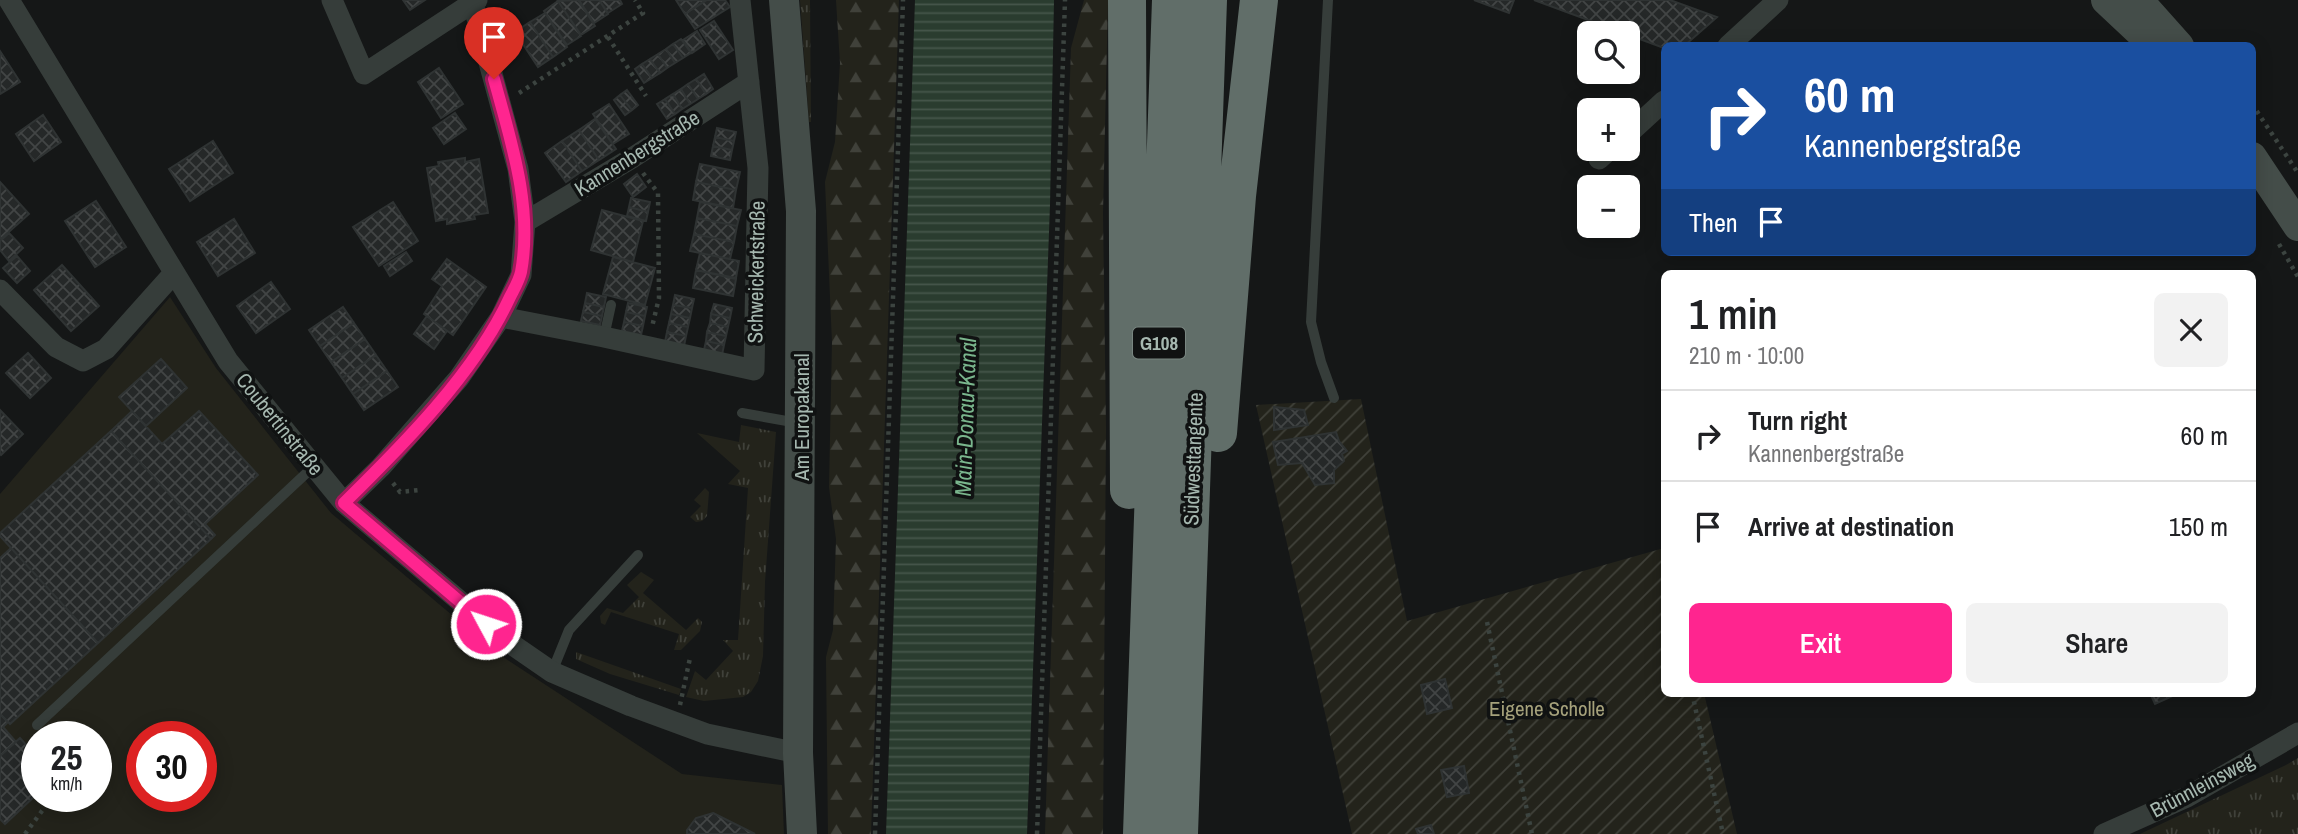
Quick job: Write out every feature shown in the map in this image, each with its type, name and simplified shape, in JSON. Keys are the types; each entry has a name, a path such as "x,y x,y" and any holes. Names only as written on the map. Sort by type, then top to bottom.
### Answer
{"highway":[{"path":"1127,0 1129,557 1146,687"},
{"name":"Südwesttangente","path":"1142,834 1171,0"},
{"name":"Südwesttangente","path":"1178,834 1208,0"},
{"path":"1188,586 1216,456 1237,196 1259,0"}],"main road":[{"name":"Am Europakanal","path":"784,0 801,211 798,753 802,834"},
{"path":"2106,0 2151,42"},
{"path":"2138,0 2175,42"},
{"path":"2256,163 2298,226"}],"street":[{"name":"Coubertinstraße","path":"9,0 228,361 344,503 507,641 552,672 707,734 798,753"},
{"path":"332,0 364,74 474,1 518,169 524,222 521,275 501,317 459,378 380,467 344,503"},
{"name":"Schweickertstraße","path":"501,317 754,370 758,168 740,0"},
{"path":"1732,42 1778,0"},
{"name":"Kannenbergstraße","path":"524,222 632,158 749,82"},
{"path":"1640,123 1661,105"},
{"path":"0,290 55,346 83,361 106,349 174,273"},
{"name":"Brünnleinsweg","path":"2104,834 2187,797 2298,733"}],"lane":[{"path":"1328,0 1311,322 1334,398"},
{"path":"604,337 611,304"},
{"path":"742,413 800,424"},
{"path":"41,721 314,466"},
{"path":"552,672 569,630 638,555"}],"path":[{"path":"501,104 643,13 635,0"},
{"path":"875,834 903,0"},
{"path":"1037,834 1065,0"},
{"path":"608,37 646,96"},
{"path":"2256,110 2298,173"},
{"path":"632,158 658,193 659,298 647,347"},
{"path":"1487,622 1532,834"},
{"path":"675,722 685,690 690,658"},
{"path":"1693,697 1723,834"},
{"path":"25,834 41,812"}],"green space":[{"path":"800,0 810,0 811,122 809,122"},
{"path":"836,0 899,0 871,834 828,834 826,657 833,630 836,539 829,487 832,342 825,182 835,142 840,63"},
{"path":"1084,0 1108,0 1103,213 1106,428 1103,834 1045,834 1071,48"},
{"path":"170,297 216,368 331,513 497,653 682,774 782,785 784,834 0,834 0,494"},
{"name":"Eigene Scholle","path":"1361,399 1407,621 1661,549 1661,697 1705,697 1737,834 1352,834 1256,405"},
{"path":"741,425 776,432 765,582 763,656 758,681 751,692 743,697 704,701 686,697 695,671 706,680 733,651 723,640 738,640 748,488 728,484 740,471 697,433 739,442"},
{"path":"705,488 709,492 707,516 696,522 690,517 701,506 694,500"},
{"path":"641,572 654,580 643,593 686,630 698,618 702,622 700,631 681,650 674,650 679,634 611,612 605,625 601,623 600,616 607,608 623,613 639,597 627,585"},
{"path":"576,652 681,689 679,695 610,674 576,659"},
{"path":"2298,758 2298,834 2140,834 2286,765"}],"water":[{"name":"Main-Donau-Kanal","path":"915,0 1054,0 1050,205 1027,834 886,834"}],"building":[{"path":"403,0 425,0 410,10"},
{"path":"578,0 595,26 581,35 558,1"},
{"path":"579,0 599,0 608,14 594,23"},
{"path":"599,0 620,0 622,4 608,13"},
{"path":"676,0 706,0 685,14"},
{"path":"707,0 725,0 730,7 695,29 685,14"},
{"path":"1474,0 1514,0 1509,13"},
{"path":"1534,0 1670,0 1717,17 1689,42 1661,42 1661,47 1640,39 1640,21 1591,21"},
{"path":"558,1 581,36 567,45 544,11"},
{"path":"545,13 567,47 553,57 530,22"},
{"path":"714,21 733,50 719,59 700,30"},
{"path":"530,22 553,57 538,67 515,32"},
{"path":"697,31 705,44 692,53 683,40"},
{"path":"681,39 691,53 683,58 673,44"},
{"path":"673,44 683,58 675,63 666,49"},
{"path":"666,49 675,63 667,68 658,54"},
{"path":"0,51 20,82 0,94"},
{"path":"658,54 667,68 660,73 650,59"},
{"path":"650,59 660,73 652,78 642,64"},
{"path":"642,64 652,78 644,83 635,69"},
{"path":"439,68 463,104 441,118 418,82"},
{"path":"704,74 713,89 706,94 696,79"},
{"path":"696,79 706,94 698,99 688,84"},
{"path":"688,84 698,99 690,104 681,89"},
{"path":"681,89 690,104 682,109 673,94"},
{"path":"627,90 638,105 632,110 620,95"},
{"path":"673,94 682,109 675,114 665,99"},
{"path":"620,95 632,110 625,115 614,100"},
{"path":"665,99 675,114 667,119 657,104"},
{"path":"609,104 629,134 613,144 593,114"},
{"path":"455,113 466,129 444,144 433,128"},
{"path":"43,115 61,142 34,161 16,134"},
{"path":"595,119 616,149 599,160 579,130"},
{"path":"717,128 736,132 734,141 715,137"},
{"path":"579,130 599,160 582,171 562,141"},
{"path":"715,137 734,141 732,150 713,146"},
{"path":"213,141 233,173 190,201 169,169"},
{"path":"562,141 582,171 566,182 545,153"},
{"path":"713,146 732,150 730,160 711,156"},
{"path":"465,158 465,162 479,159 488,213 474,215 475,219 447,224 447,219 436,221 427,168 439,166 438,162"},
{"path":"700,164 740,172 736,190 696,182"},
{"path":"637,174 646,187 633,197 624,184"},
{"path":"0,182 29,214 1,239 0,237"},
{"path":"696,182 736,190 733,208 693,200"},
{"path":"631,198 650,202 648,212 629,207"},
{"path":"96,201 126,247 95,267 65,221"},
{"path":"393,202 418,241 379,266 353,227"},
{"path":"700,202 741,210 737,226 697,218"},
{"path":"629,207 648,212 646,221 627,216"},
{"path":"602,210 643,221 633,262 591,250"},
{"path":"697,218 737,226 734,242 694,234"},
{"path":"234,219 255,253 218,276 197,242"},
{"path":"9,233 23,248 9,261 0,250 0,241"},
{"path":"694,234 734,242 730,259 690,251"},
{"path":"406,252 412,261 390,276 384,266"},
{"path":"700,253 739,261 736,278 696,270"},
{"path":"17,256 30,271 17,283 3,268"},
{"path":"613,257 655,268 645,305 603,294"},
{"path":"447,259 486,287 453,335 424,314 442,286 432,279"},
{"path":"62,265 99,306 71,331 34,290"},
{"path":"696,270 736,279 733,296 693,288"},
{"path":"271,282 290,309 256,333 237,306"},
{"path":"587,293 606,297 604,307 585,303"},
{"path":"675,295 694,299 692,308 673,305"},
{"path":"585,303 604,307 602,316 583,312"},
{"path":"628,303 647,307 645,316 626,312"},
{"path":"714,304 732,308 730,318 711,314"},
{"path":"673,305 692,308 690,318 671,314"},
{"path":"343,307 354,323 320,346 309,330"},
{"path":"583,312 602,316 600,325 581,321"},
{"path":"626,312 645,316 643,326 624,322"},
{"path":"671,314 690,318 688,327 669,323"},
{"path":"711,314 730,318 728,327 710,323"},
{"path":"427,316 447,331 434,349 414,334"},
{"path":"624,322 643,326 641,335 622,331"},
{"path":"354,323 365,339 331,362 320,346"},
{"path":"669,323 688,327 686,336 667,332"},
{"path":"710,323 728,327 726,336 707,332"},
{"path":"667,332 686,336 684,346 665,342"},
{"path":"707,332 726,336 724,345 706,341"},
{"path":"365,339 376,355 342,378 331,362"},
{"path":"706,341 724,345 722,355 704,350"},
{"path":"28,353 51,378 30,398 6,373"},
{"path":"376,355 387,371 353,394 342,378"},
{"path":"161,359 187,388 146,426 119,397"},
{"path":"387,371 398,387 364,410 353,394"},
{"path":"1274,407 1304,410 1308,425 1274,430"},
{"path":"0,410 23,434 1,455 0,454"},
{"path":"132,411 162,444 199,411 258,475 205,524 215,535 211,539 111,431"},
{"path":"111,431 211,539 98,643 0,533"},
{"path":"1336,432 1347,451 1342,454 1344,461 1334,470 1334,483 1315,485 1302,463 1278,465 1273,442"},
{"path":"11,548 98,643 10,724 0,714 0,558"},
{"path":"1445,679 1452,708 1427,714 1421,685"},
{"path":"2152,697 2170,697 2155,704"},
{"path":"0,714 8,722 3,727 16,742 0,756"},
{"path":"21,739 21,809 5,824 0,819 0,756"},
{"path":"1464,766 1469,793 1447,797 1441,770"},
{"path":"713,813 755,834 687,834 696,818"},
{"path":"1431,825 1434,834 1418,834 1416,829"}],"route":[{"path":"486,624 344,503 380,467 459,378 501,317 521,275 524,222 518,169 494,79"}]}
